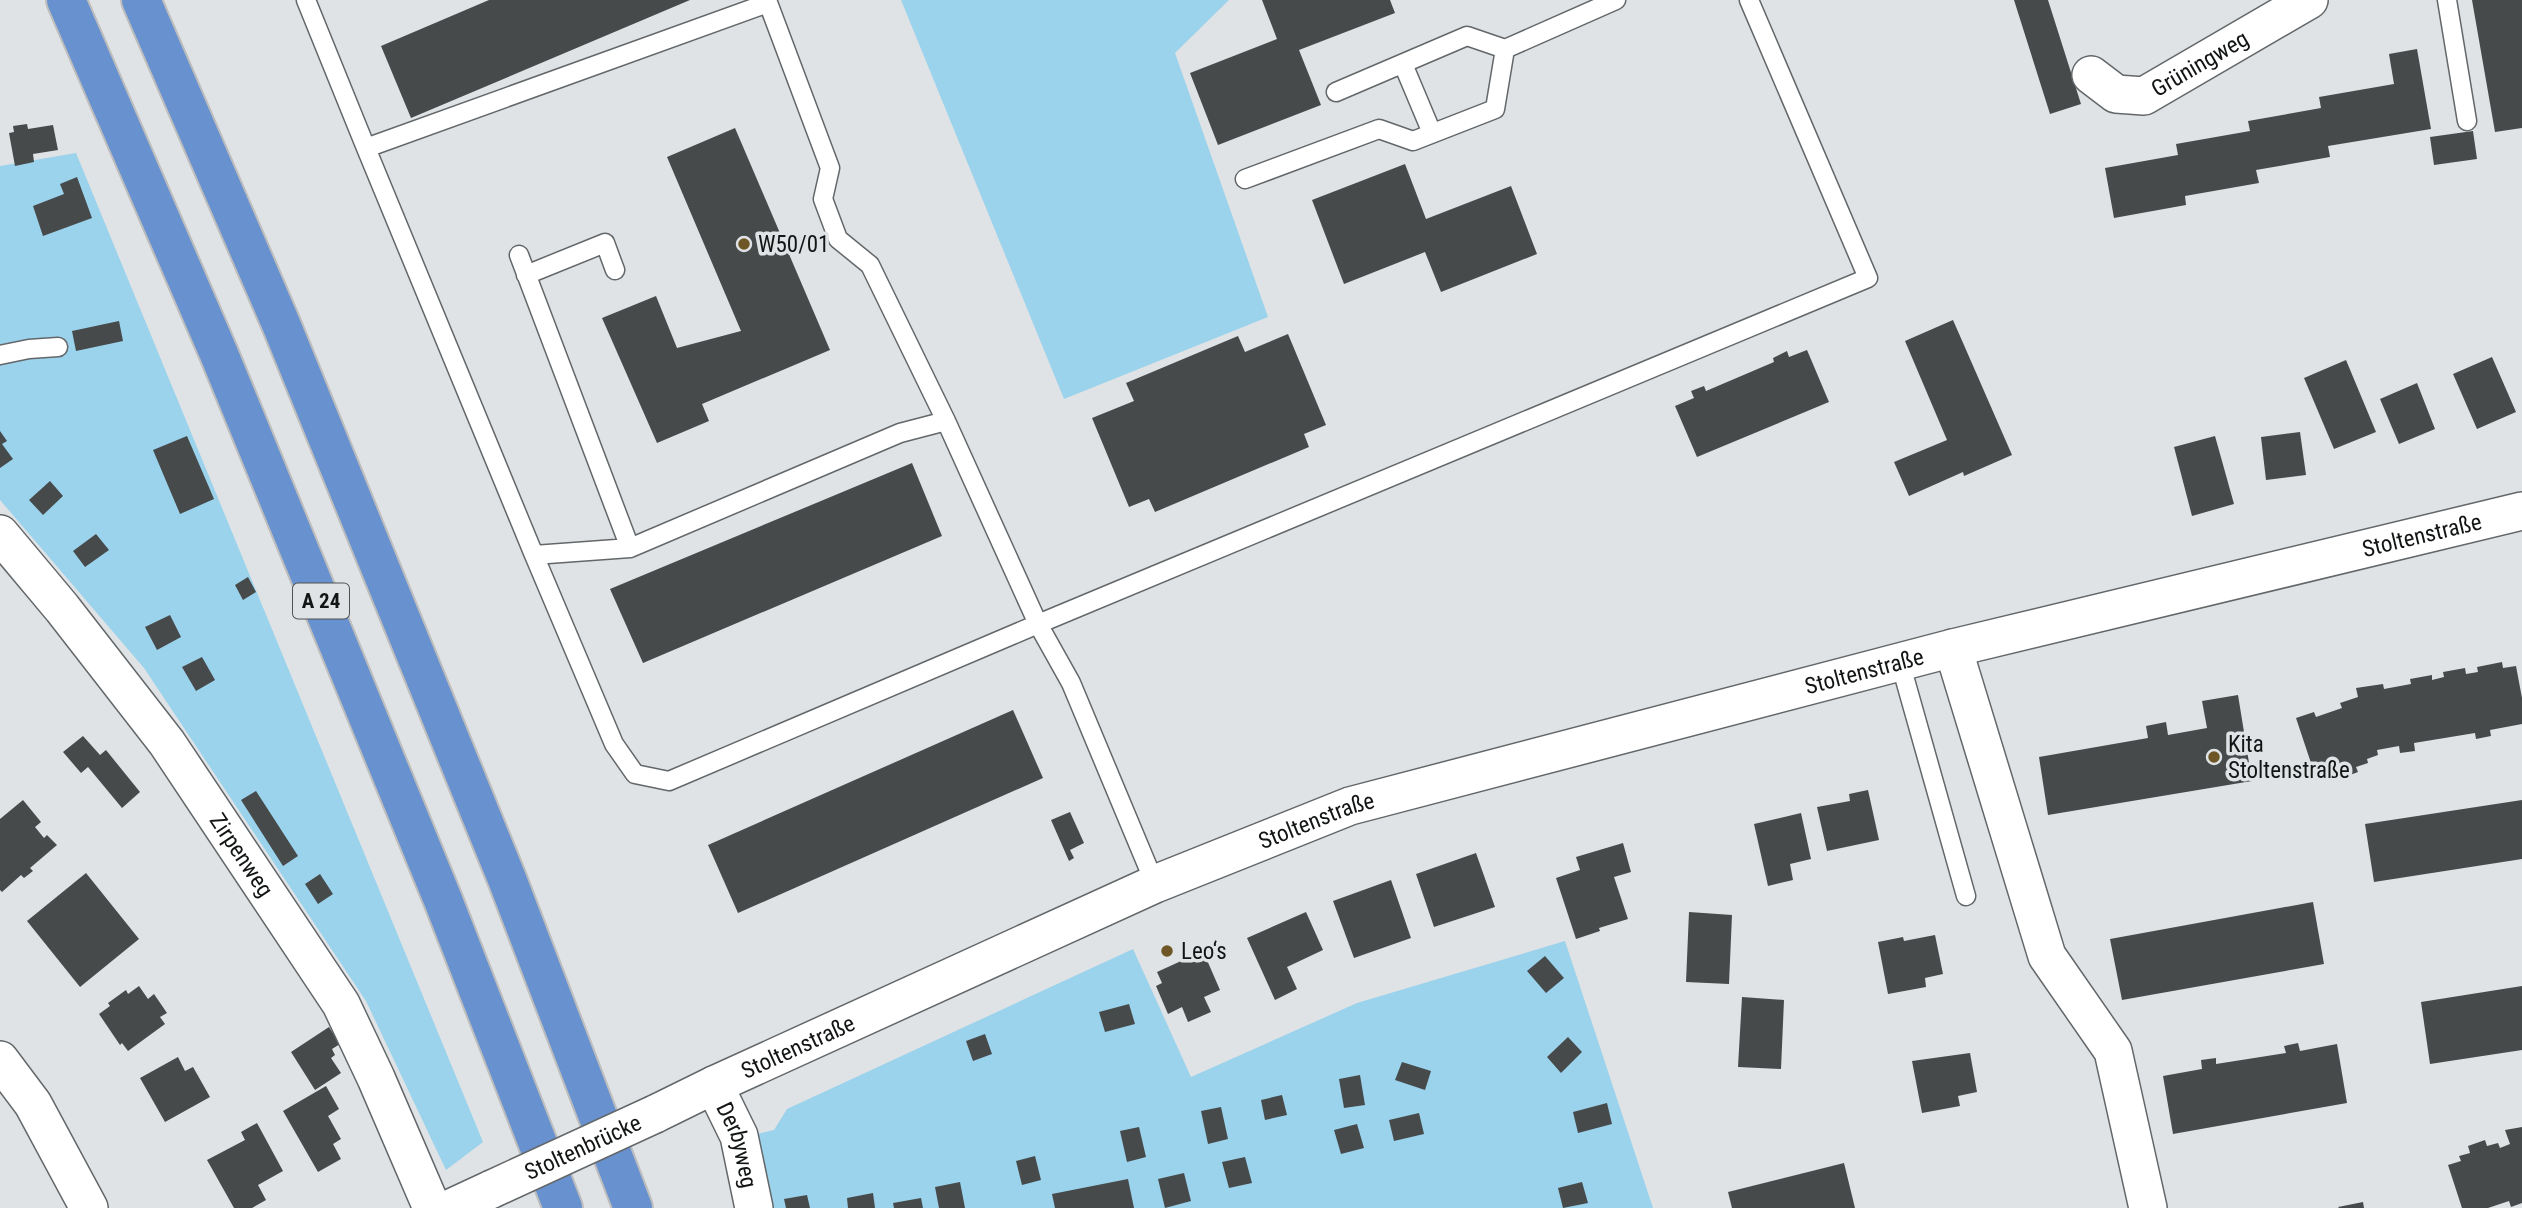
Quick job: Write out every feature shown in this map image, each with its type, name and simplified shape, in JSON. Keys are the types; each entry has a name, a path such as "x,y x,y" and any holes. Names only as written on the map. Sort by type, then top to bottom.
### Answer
{"highway":[{"name":"A 24","path":"66,0 240,405 443,900 563,1208"},
{"path":"141,0 286,337 507,879 633,1208"}],"street":[{"name":"Grüningweg","path":"2091,75 2116,94 2144,96 2309,0"},
{"name":"Stoltenstraße","path":"714,1085 1155,884 1350,806 1954,648 2522,511"},
{"name":"Zirpenweg","path":"0,534 62,608 167,743 341,1004 432,1208"},
{"name":"Stoltenstraße","path":"1954,648 2047,956 2113,1051 2148,1208"},
{"path":"6,1079 33,1104 89,1208"},
{"name":"Stoltenbrücke","path":"451,1208 714,1085"},
{"name":"Derbyweg","path":"714,1085 738,1136 754,1208"}],"lane":[{"path":"306,0 614,744 635,774 669,781 1868,278 1749,0"},
{"path":"1336,92 1467,36 1505,49 1616,0"},
{"path":"2447,0 2467,121"},
{"path":"366,148 768,1 830,168 823,199 838,239 870,265 946,421 1038,624 1071,683 1155,884"},
{"path":"1245,179 1379,129 1413,141 1496,109 1505,49"},
{"path":"1403,64 1433,133"},
{"path":"526,275 605,243 615,270"},
{"path":"519,255 630,548"},
{"path":"0,355 58,347"},
{"path":"534,555 630,548 900,433 946,421"},
{"path":"1900,662 1966,896"}],"shaded area":[{"path":"901,0 1229,0 1175,53 1268,317 1064,399"},
{"path":"76,153 483,1142 446,1170 366,1001 144,668 0,500 0,166"},
{"path":"1565,941 1653,1208 767,1208 753,1135 774,1130 787,1109 1133,949 1191,1077 1357,1003"}],"building":[{"path":"489,0 690,0 411,118 381,46"},
{"path":"1262,0 1390,0 1395,13 1299,50 1321,105 1218,145 1190,73 1277,39"},
{"path":"2014,0 2048,0 2081,104 2050,114"},
{"path":"2472,0 2522,0 2522,128 2495,132"},
{"path":"2417,49 2431,129 2328,146 2330,157 2256,170 2259,183 2185,196 2186,205 2114,218 2105,168 2178,155 2176,144 2250,131 2248,121 2321,108 2319,97 2394,84 2389,54"},
{"path":"27,124 28,129 53,125 58,150 33,154 34,162 15,166 9,133 14,132 13,126"},
{"name":"W50/01","path":"735,128 830,350 702,404 709,421 657,443 602,318 656,296 677,348 741,331 667,157"},
{"path":"2473,131 2477,159 2434,165 2430,137"},
{"path":"1405,164 1426,219 1511,186 1537,254 1441,292 1425,252 1344,284 1312,200"},
{"path":"77,177 92,218 43,236 33,206 64,194 60,184"},
{"path":"1953,320 2012,455 1964,476 1963,472 1909,496 1894,462 1947,440 1905,341"},
{"path":"119,321 123,341 76,351 72,331"},
{"path":"1288,334 1326,425 1304,434 1309,447 1155,512 1149,499 1129,507 1092,418 1134,401 1126,383 1238,336 1245,352"},
{"path":"1807,350 1829,402 1697,457 1675,406 1694,398 1691,391 1704,386 1706,391 1774,362 1773,358 1787,351 1789,357"},
{"path":"2492,357 2516,412 2477,429 2453,374"},
{"path":"2346,360 2376,432 2334,449 2304,378"},
{"path":"2417,383 2435,429 2399,444 2380,399"},
{"path":"0,431 7,441 2,444 13,459 0,468"},
{"path":"2300,432 2306,475 2266,480 2261,437"},
{"path":"187,436 214,499 180,514 153,450"},
{"path":"2215,436 2234,504 2192,516 2174,447"},
{"path":"912,463 942,536 643,663 610,589"},
{"path":"50,481 63,496 43,515 29,500"},
{"path":"96,534 109,550 85,567 73,551"},
{"path":"248,577 256,592 243,600 235,585"},
{"path":"170,615 181,637 157,650 145,627"},
{"path":"202,657 215,680 196,691 182,667"},
{"path":"2502,662 2503,668 2516,666 2522,698 2522,724 2490,730 2491,736 2476,739 2475,733 2414,743 2415,751 2400,753 2399,746 2377,750 2378,755 2367,759 2368,763 2356,767 2358,772 2342,778 2340,772 2328,776 2326,771 2315,775 2296,718 2314,712 2316,717 2342,708 2340,703 2358,697 2356,688 2383,684 2384,689 2411,684 2410,679 2432,675 2432,680 2444,677 2443,672 2465,668 2466,674 2478,672 2477,667"},
{"path":"2238,695 2252,781 2048,815 2039,757 2148,738 2146,726 2166,722 2168,735 2207,728 2202,701"},
{"path":"1013,710 1043,778 738,913 708,845"},
{"path":"83,736 100,755 106,750 140,792 122,808 88,767 81,773 63,752"},
{"path":"1868,790 1879,840 1827,851 1817,807 1850,801 1849,794"},
{"path":"256,791 298,856 283,866 241,800"},
{"path":"23,800 41,822 35,827 44,838 47,835 57,845 30,868 33,871 24,878 21,875 2,892 0,819"},
{"path":"2522,800 2522,859 2374,882 2365,824"},
{"path":"1070,812 1084,843 1070,850 1074,858 1069,861 1051,820"},
{"path":"1801,813 1811,859 1790,864 1793,880 1768,886 1754,824"},
{"path":"1623,843 1631,872 1614,877 1628,919 1576,939 1556,878 1580,870 1576,857"},
{"path":"1476,853 1495,907 1434,927 1416,874"},
{"path":"86,873 139,939 80,987 27,921"},
{"path":"320,874 333,894 318,904 305,884"},
{"path":"1391,880 1411,938 1354,958 1333,901"},
{"path":"2313,902 2324,964 2122,1000 2110,939"},
{"path":"1306,912 1323,950 1287,967 1297,989 1275,1000 1247,938"},
{"path":"1689,912 1732,915 1729,984 1686,982"},
{"path":"1935,935 1943,974 1925,978 1926,987 1888,994 1878,942 1903,937 1904,941"},
{"path":"1203,951 1220,990 1204,997 1211,1012 1188,1022 1182,1007 1168,1014 1156,986 1162,983 1157,972"},
{"path":"1545,956 1564,978 1546,993 1527,971"},
{"path":"139,986 148,999 154,994 167,1013 160,1017 165,1024 128,1051 122,1043 120,1045 99,1014 110,1006 108,1003 126,990 128,994"},
{"path":"2522,986 2522,1050 2430,1064 2421,1002"},
{"path":"1742,997 1784,1000 1781,1069 1738,1067"},
{"path":"1129,1004 1135,1024 1105,1032 1099,1012"},
{"path":"329,1027 340,1044 332,1049 335,1055 331,1058 341,1073 315,1090 291,1052"},
{"path":"985,1034 992,1054 973,1061 966,1041"},
{"path":"1568,1037 1582,1052 1561,1073 1547,1057"},
{"path":"2298,1043 2300,1051 2337,1044 2347,1103 2173,1134 2163,1076 2202,1069 2201,1060 2216,1058 2216,1064 2286,1053 2284,1046"},
{"path":"1970,1053 1977,1092 1958,1096 1960,1106 1922,1113 1912,1061"},
{"path":"178,1057 185,1071 193,1067 210,1097 165,1122 140,1078"},
{"path":"1402,1062 1431,1071 1425,1090 1395,1080"},
{"path":"1360,1075 1365,1105 1344,1108 1339,1079"},
{"path":"326,1086 339,1109 328,1116 341,1139 333,1144 341,1159 318,1172 283,1111"},
{"path":"1282,1095 1287,1115 1265,1120 1261,1100"},
{"path":"1607,1103 1612,1124 1578,1133 1573,1112"},
{"path":"1221,1107 1228,1139 1208,1144 1201,1111"},
{"path":"1419,1113 1424,1134 1394,1141 1389,1120"},
{"path":"257,1123 283,1171 258,1185 266,1200 252,1208 234,1208 207,1160 245,1140 241,1132"},
{"path":"1357,1124 1364,1148 1341,1154 1334,1130"},
{"path":"1139,1127 1146,1157 1127,1162 1120,1131"},
{"path":"2522,1127 2522,1203 2511,1207 2509,1201 2488,1208 2462,1208 2448,1165 2461,1161 2459,1156 2470,1153 2468,1146 2485,1140 2487,1146 2498,1143 2500,1148 2510,1144 2505,1130"},
{"path":"1035,1156 1041,1180 1022,1185 1016,1161"},
{"path":"1245,1157 1252,1183 1229,1188 1222,1162"},
{"path":"1844,1163 1855,1208 1732,1208 1728,1192"},
{"path":"1184,1173 1191,1201 1165,1208 1158,1179"},
{"path":"1128,1179 1134,1208 1055,1208 1052,1194"},
{"path":"960,1182 965,1208 939,1208 935,1187"},
{"path":"1582,1182 1588,1203 1563,1208 1558,1188"},
{"path":"873,1193 875,1208 848,1208 847,1198"},
{"path":"807,1195 810,1208 786,1208 784,1199"},
{"path":"921,1198 923,1208 894,1208 893,1203"},
{"path":"2363,1202 2364,1208 2338,1207"}],"place":[{"name":"W50/01","path":"744,244"},
{"name":"Kita Stoltenstraße","path":"2214,757"},
{"name":"Leo‘s","path":"1167,951"}]}
